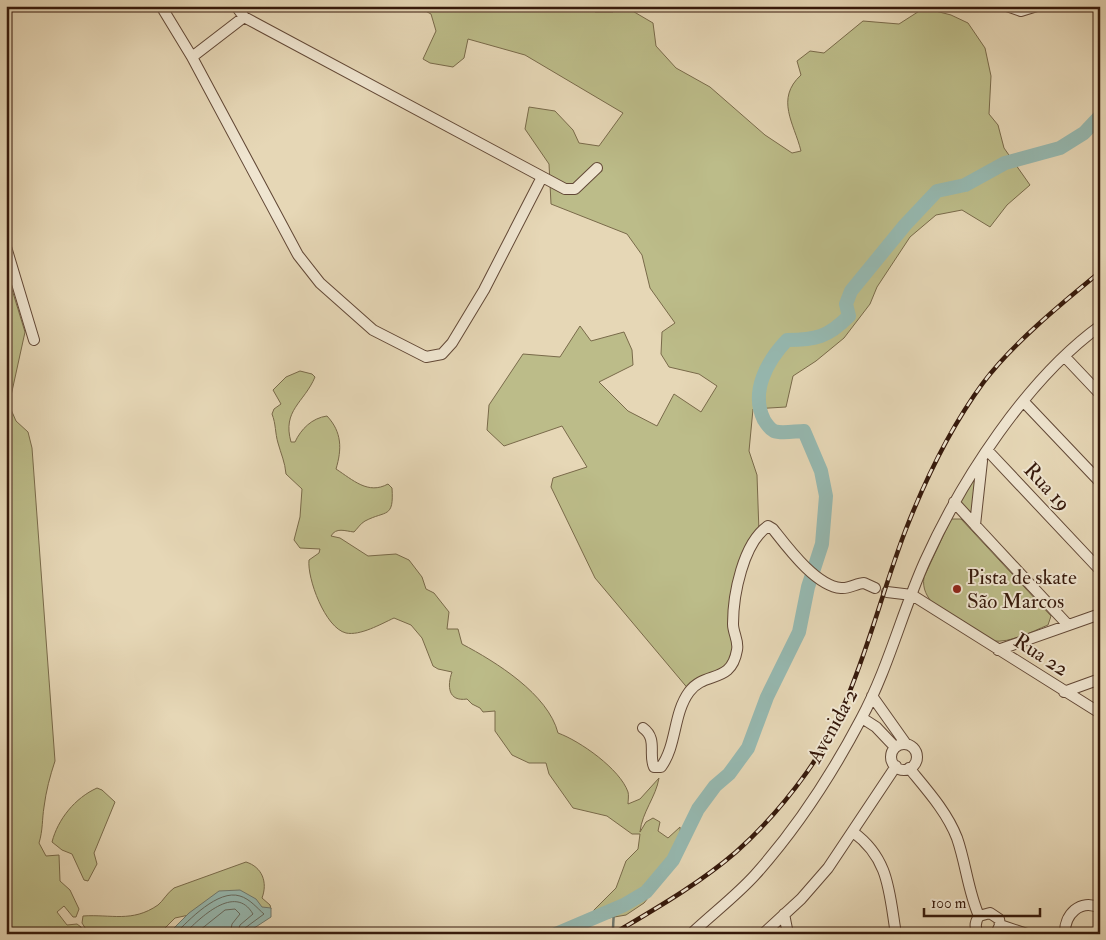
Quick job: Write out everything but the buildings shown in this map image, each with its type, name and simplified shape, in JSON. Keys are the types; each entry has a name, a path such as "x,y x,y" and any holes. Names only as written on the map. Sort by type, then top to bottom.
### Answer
{"street":[{"path":"161,6 192,57 298,255 320,283 373,330 426,357 442,354 452,343 484,290 542,177"},
{"path":"236,6 244,17 542,177 571,190 575,189 597,168"},
{"path":"1007,6 1021,11 1038,6"},
{"path":"192,57 244,17"},
{"path":"6,247 34,340"},
{"name":"Avenida 2","path":"691,934 754,877 817,793 862,718 925,562 954,502 988,451 1040,382 1100,326"},
{"path":"1065,357 1100,394"},
{"path":"1024,402 1100,482"},
{"name":"Rua 19","path":"988,451 1100,570"},
{"path":"975,525 982,460"},
{"path":"954,502 1068,625"},
{"path":"644,728 649,732 652,739 651,761 654,767 661,766 668,757 682,703 690,691 704,680 721,675 733,665 738,647 733,624 738,582 748,551 759,532 768,526 773,529 802,564 832,586 843,589 864,583 875,588"},
{"path":"887,592 912,595"},
{"name":"Rua 22","path":"912,595 1100,713"},
{"path":"998,650 1100,614"},
{"path":"1064,692 1100,679"},
{"path":"872,696 906,744 915,750 916,760 909,768 900,769 896,766 892,756 895,747"},
{"path":"862,718 876,727 895,747"},
{"path":"895,747 906,744"},
{"path":"763,934 828,868 896,766"},
{"path":"909,768 948,819 957,840 971,898 979,916 975,927 979,934"},
{"path":"853,832 877,854 885,871 896,934"},
{"path":"1065,934 1067,918 1072,911 1088,905 1100,908"},
{"path":"979,916 990,913 995,915 998,930 1027,934"},
{"path":"784,914 788,934"}],"green space":[{"path":"416,6 592,6 595,12 613,12 618,6 624,6 653,23 656,46 676,68 710,87 765,135 792,153 801,151 791,121 788,102 793,84 801,75 797,61 810,51 824,53 863,21 899,24 924,8 951,15 968,23 985,48 991,76 989,114 998,125 1004,148 1030,185 1007,205 990,227 962,210 936,215 910,237 877,287 870,304 844,338 816,361 793,376 786,407 753,409 749,451 757,475 759,532 738,582 733,665 690,691 595,578 551,487 553,478 587,467 562,426 504,446 487,430 489,405 523,354 560,357 580,326 591,341 624,332 632,350 633,365 599,382 628,411 657,426 674,394 701,412 717,386 699,374 669,367 661,354 662,332 675,323 650,288 642,255 627,234 551,204 549,164 525,129 529,107 555,111 573,130 579,143 599,146 623,113 525,55 468,39 464,58 453,67 430,63 423,59 436,31 431,14"},
{"path":"6,270 25,332 9,405 16,421 28,432 32,448 55,761 46,795 39,843 46,856 59,855 60,881 70,890 79,909 76,917 73,917 64,906 57,912 67,925 77,924 81,927 82,934 6,934"},
{"path":"300,371 312,374 315,377 289,422 291,442 295,442 300,433 312,422 327,416 336,428 338,435 340,448 336,469 361,485 374,488 388,484 392,488 392,505 387,512 365,521 354,532 335,531 331,536 340,538 368,556 396,554 409,560 422,577 426,589 434,593 449,612 447,629 458,629 462,644 505,670 532,692 544,705 558,733 588,749 608,765 624,783 628,793 628,804 640,799 659,778 643,818 640,832 646,822 653,818 660,822 658,831 668,838 680,827 681,841 674,865 644,903 626,915 597,920 593,915 594,910 616,888 626,861 638,849 640,834 632,834 607,816 573,808 549,774 546,763 529,763 512,755 495,731 495,711 483,712 467,699 456,698 450,692 452,672 433,666 422,638 411,625 394,618 358,633 346,633 338,629 331,622 325,612 314,590 309,568 309,560 319,553 320,549 300,548 294,540 300,517 302,489 286,474 272,414 274,409 281,404 273,390 286,377"},
{"path":"978,472 973,518 959,503"},
{"path":"951,519 961,519 1051,616 1048,625 1014,639 992,641 935,606 926,593 924,577"},
{"path":"97,788 115,802 94,853 97,864 88,881 84,880 72,854 62,850 52,842 58,825 68,810 82,797"},
{"path":"246,862 252,864 260,871 264,881 262,898 270,905 271,909 203,912 175,918 159,934 89,934 82,923 83,916 130,916 148,911 158,905 174,888"}],"water":[{"path":"240,890 256,899 262,907 271,908 271,917 245,934 168,934 189,913 219,891"}],"waterway":[{"path":"556,934 624,905 646,892 673,860 698,809 715,786 729,774 748,748 767,697 799,632 808,587 822,544 826,496 821,471 804,431 777,432 769,428 764,420 760,409 760,388 767,367 773,357 787,340 821,336 835,329 849,316 846,304 851,291 905,225 937,191 965,185 1005,163 1060,148 1084,133 1100,116"},
{"path":"613,928 614,910"}],"railway":[{"path":"613,934 676,896 722,864 765,824 799,783 824,745 839,716 864,654 906,529 930,472 960,418 983,383 1008,354 1054,310 1100,272"}],"place":[{"name":"Pista de skate São Marcos","path":"957,589"}]}
